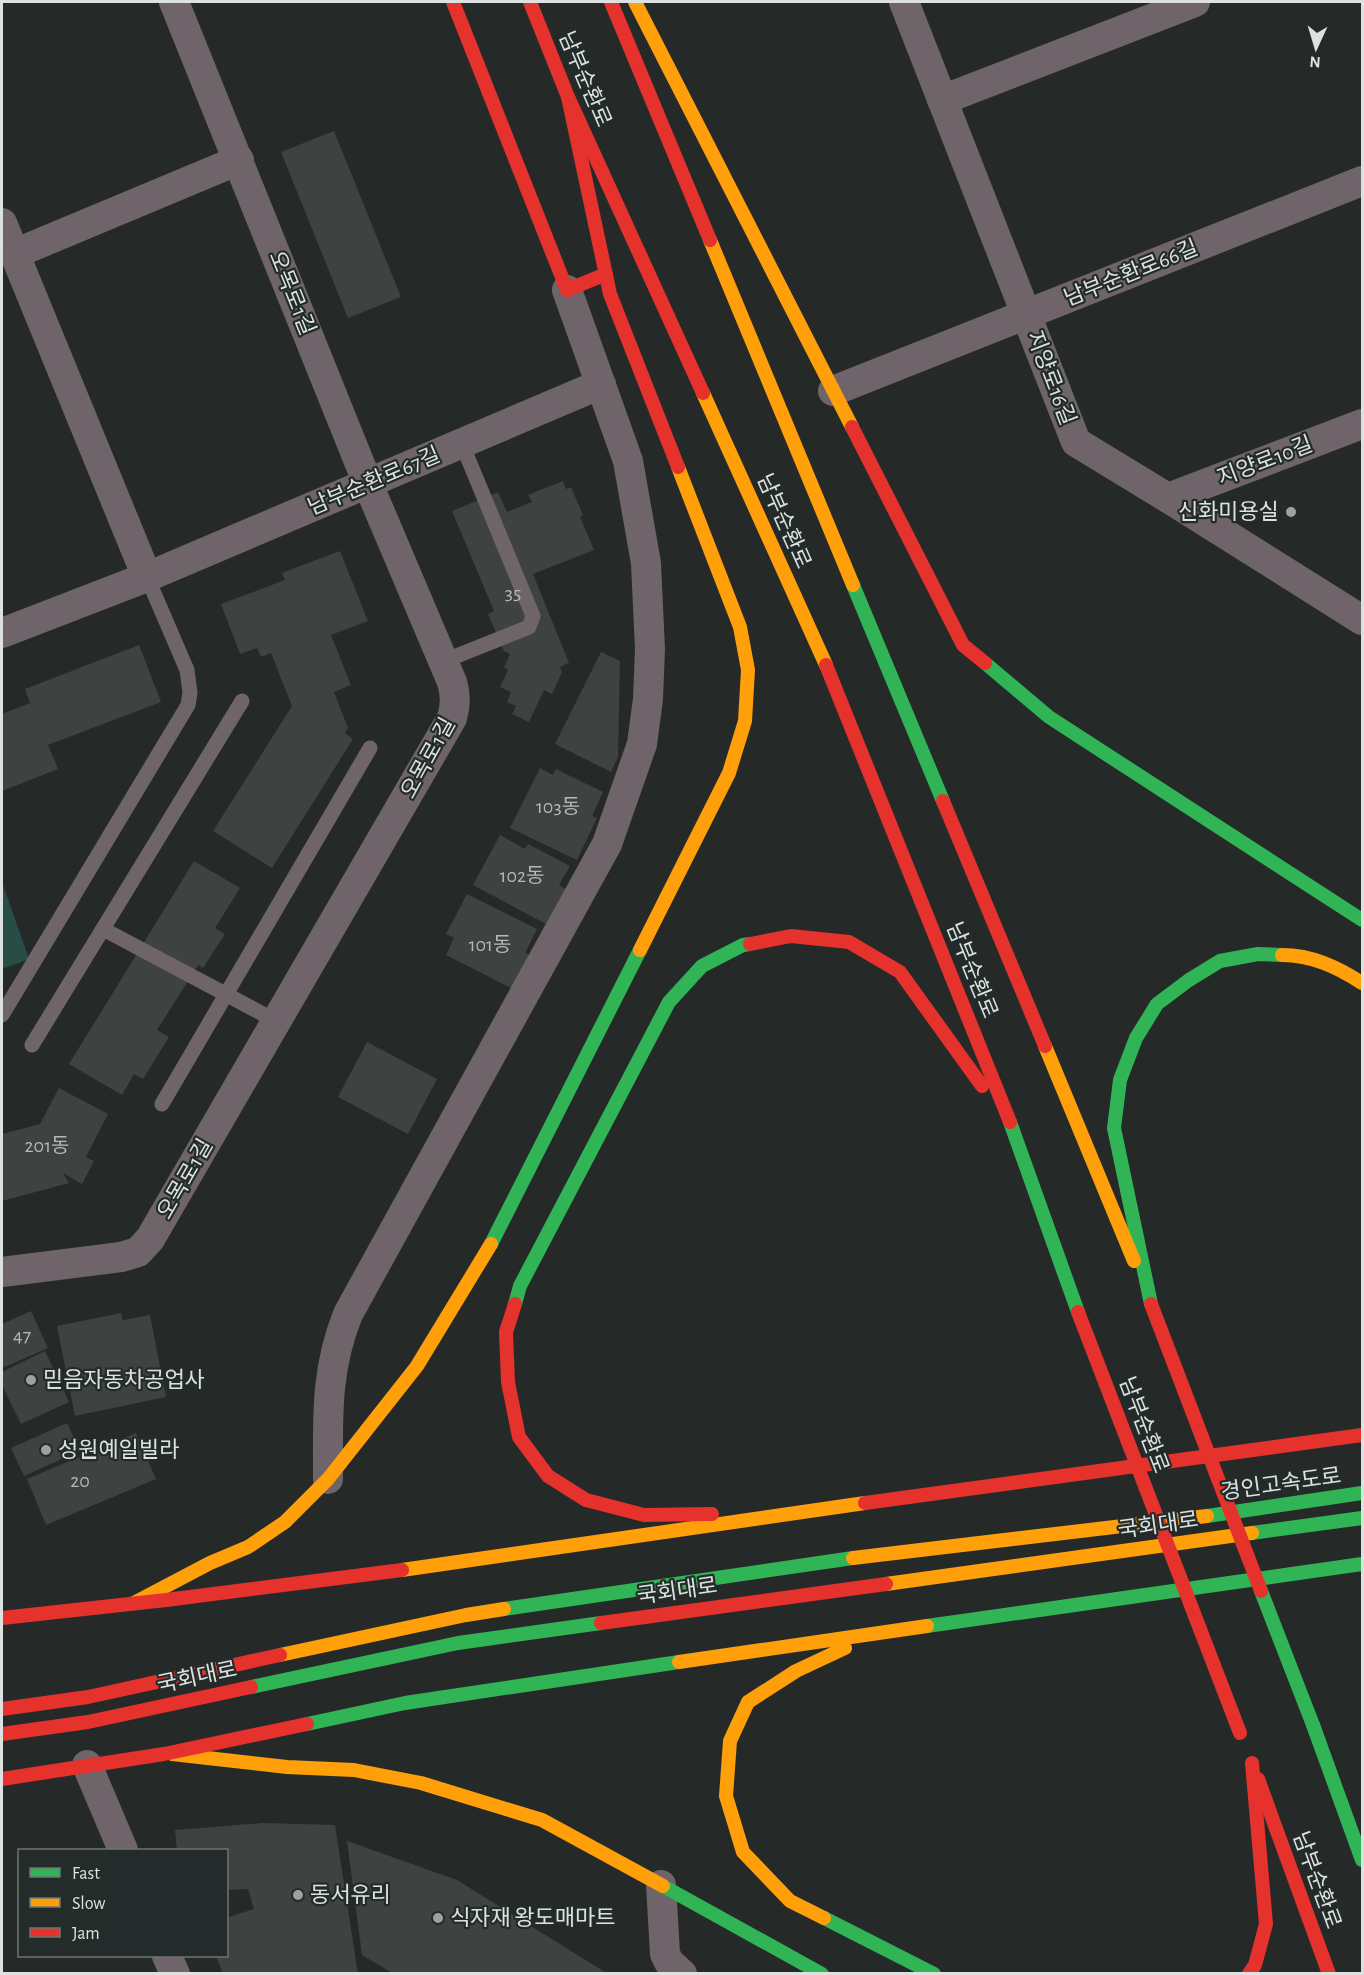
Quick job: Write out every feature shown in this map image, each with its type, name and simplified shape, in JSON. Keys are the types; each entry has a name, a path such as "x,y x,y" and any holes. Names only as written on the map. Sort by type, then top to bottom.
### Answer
{"main road":[{"path":"453,2 567,290 606,274"},
{"name":"남부순환로","path":"530,2 568,97 823,658 1013,1129 1078,1312 1246,1748 1329,1974"},
{"name":"남부순환로","path":"611,2 1151,1304 1323,1750 1362,1860"},
{"path":"635,2 963,645 1049,717 1362,920"},
{"path":"134,1603 210,1563 248,1547 285,1522 327,1479 417,1366 501,1228 729,773 745,721 748,670 740,627 610,294 568,97"},
{"path":"782,1514 644,1515 586,1500 548,1476 519,1437 508,1382 506,1332 520,1286 669,1002 702,966 743,945 791,936 849,942 900,972 1013,1129"},
{"path":"1151,1304 1114,1128 1120,1080 1136,1038 1157,1005 1189,980 1220,961 1258,954 1300,955 1340,969 1362,983"},
{"path":"2,1618 456,1563 782,1514 1362,1435"},
{"name":"경인고속도로","path":"1207,1516 1362,1493"},
{"name":"국회대로","path":"2,1709 88,1697 466,1615 835,1560 1207,1516"},
{"name":"국회대로","path":"2,1734 88,1722 458,1642 1362,1518"},
{"path":"2,1779 164,1754 405,1703 881,1632 1362,1564"},
{"path":"881,1632 796,1671 748,1702 730,1741 726,1796 743,1852 790,1901 934,1974"},
{"path":"1246,1748 1266,1924 1255,1965 1249,1974"},
{"path":"1323,1750 1357,1805"},
{"path":"164,1754 287,1767 354,1770 421,1783 542,1820 822,1974"}],"street":[{"name":"오목로1길","path":"2,1272 121,1257 138,1252 150,1239 455,710 456,693 444,661 368,484 174,2"},
{"name":"지양로16길","path":"904,2 1076,442 1362,620"},
{"path":"942,100 1149,10 1195,2"},
{"path":"14,254 239,160"},
{"name":"남부순환로66길","path":"833,390 1362,181"},
{"path":"2,223 147,578"},
{"path":"327,1479 328,1408 332,1364 338,1338 348,1314 607,844 642,744 648,699 650,649 646,563 628,461 567,290"},
{"name":"남부순환로67길","path":"2,633 147,578 601,384"},
{"name":"지양로10길","path":"1168,498 1362,424"},
{"path":"87,1765 122,1849"},
{"path":"661,1885 665,1954 669,1962 682,1974"},
{"path":"167,1957 175,1974"}],"lane":[{"path":"444,661 529,627 533,616 462,444"},
{"path":"2,1015 188,705 190,693 187,670 147,578"},
{"path":"32,1045 242,702"},
{"path":"162,1104 370,748"},
{"path":"103,929 276,1021"}],"green space":[{"path":"2,882 29,959 2,969"}],"building":[{"path":"334,131 401,297 348,318 281,152"},
{"path":"563,481 566,489 571,487 583,515 580,517 594,550 533,574 569,663 560,667 562,672 552,694 544,690 529,722 512,714 516,706 507,702 511,692 500,687 508,670 504,668 510,654 504,651 488,614 494,611 452,511 498,492 507,512 532,502 528,495"},
{"path":"340,551 368,621 331,635 351,685 334,692 348,728 345,733 353,739 272,868 213,831 292,706 271,653 261,657 257,648 240,654 221,604 285,580 282,573"},
{"path":"139,645 161,702 48,745 58,769 2,791 2,714 30,703 25,689"},
{"path":"601,652 620,661 618,757 611,772 555,744"},
{"path":"540,768 553,775 556,769 603,792 592,816 597,818 577,860 510,828"},
{"path":"500,835 525,849 528,844 570,866 559,885 565,889 546,924 473,885"},
{"path":"194,861 240,888 215,928 225,934 203,968 198,965 157,1030 169,1037 143,1079 134,1074 122,1095 69,1064"},
{"path":"467,894 537,929 525,953 532,956 515,990 446,955 454,938 446,934"},
{"path":"367,1042 437,1079 408,1134 338,1097"},
{"path":"59,1088 108,1114 86,1157 94,1161 82,1184 63,1173 69,1183 2,1201 2,1134 40,1124"},
{"path":"31,1311 48,1348 2,1368 2,1324"},
{"path":"121,1313 123,1320 150,1315 166,1397 75,1416 57,1326"},
{"path":"45,1351 69,1402 21,1424 2,1385 2,1372"},
{"name":"성원예일빌라","path":"67,1423 80,1451 24,1476 11,1448"},
{"path":"136,1433 156,1479 46,1525 27,1479"},
{"name":"동서유리","path":"263,1823 335,1825 358,1974 223,1974 216,1957 228,1957 228,1917 254,1909 248,1889 228,1890 228,1849 177,1849 175,1830"},
{"name":"식자재 왕도매마트","path":"347,1841 457,1880 608,1974 394,1974 362,1955"}],"traffic: fast":[{"path":"853,585 943,801"},
{"path":"985,663 1049,717 1362,920"},
{"path":"515,1304 520,1286 669,1002 702,966 743,945 750,944"},
{"path":"491,1244 640,950"},
{"path":"1151,1304 1114,1128 1120,1080 1136,1038 1157,1004 1220,961 1258,954 1282,955"},
{"path":"1010,1122 1078,1312"},
{"path":"1207,1516 1362,1493"},
{"path":"1252,1533 1362,1518"},
{"path":"504,1609 853,1558"},
{"path":"927,1626 1362,1564"},
{"path":"1261,1591 1313,1725"},
{"path":"251,1687 458,1643 601,1623"},
{"path":"307,1724 405,1703 679,1662"},
{"path":"1313,1725 1362,1860"},
{"path":"663,1886 822,1974"},
{"path":"824,1918 934,1974"}],"traffic: slow":[{"path":"635,2 852,427"},
{"path":"710,240 853,585"},
{"path":"703,393 826,665"},
{"path":"640,950 729,773 745,721 748,670 740,627 678,467"},
{"path":"1282,955 1304,957 1324,963 1362,983"},
{"path":"1045,1046 1134,1261"},
{"path":"134,1603 210,1563 248,1547 285,1522 328,1479 417,1366 491,1244"},
{"path":"402,1570 865,1503"},
{"path":"853,1558 1207,1516"},
{"path":"886,1584 1252,1533"},
{"path":"280,1655 504,1609"},
{"path":"679,1662 927,1626"},
{"path":"824,1918 790,1901 743,1852 726,1796 730,1741 748,1702 796,1671 845,1648"},
{"path":"172,1754 287,1767 354,1770 421,1783 542,1820 663,1886"}],"traffic: jam":[{"path":"453,2 567,290 606,274"},
{"path":"530,2 568,97 703,393"},
{"path":"611,2 710,240"},
{"path":"568,97 610,294 678,467"},
{"path":"852,427 963,645 985,663"},
{"path":"826,665 1010,1122"},
{"path":"943,801 1045,1046"},
{"path":"750,944 791,936 849,942 900,972 982,1086"},
{"path":"515,1304 506,1332 508,1382 519,1437 548,1476 586,1500 644,1515 712,1514"},
{"path":"1151,1304 1261,1591"},
{"path":"1078,1312 1240,1733"},
{"path":"865,1503 1362,1435"},
{"path":"2,1618 402,1570"},
{"path":"601,1623 886,1584"},
{"path":"2,1709 88,1697 280,1655"},
{"path":"2,1734 88,1722 251,1687"},
{"path":"2,1779 164,1754 307,1724"},
{"path":"1249,1974 1255,1965 1266,1924 1252,1763"},
{"path":"1258,1779 1329,1974"}],"place":[{"name":"신화미용실","path":"1291,512"},
{"name":"믿음자동차공업사","path":"31,1380"},
{"name":"성원예일빌라","path":"46,1450"},
{"name":"동서유리","path":"298,1895"},
{"name":"식자재 왕도매마트","path":"438,1918"}]}
